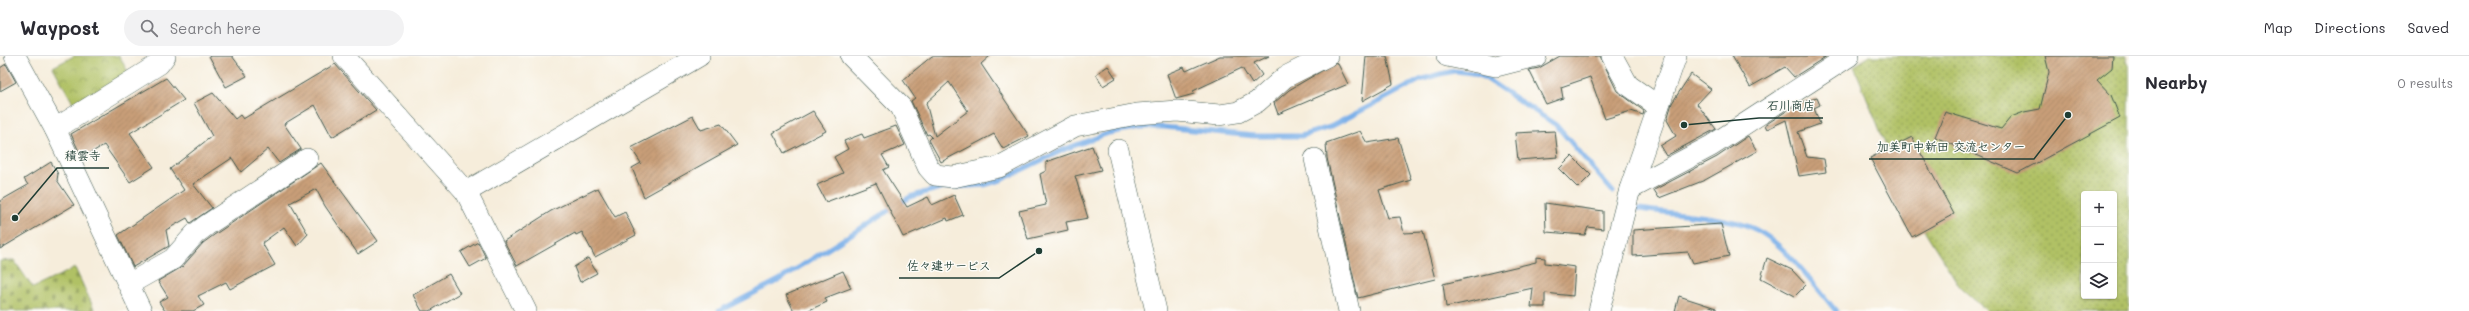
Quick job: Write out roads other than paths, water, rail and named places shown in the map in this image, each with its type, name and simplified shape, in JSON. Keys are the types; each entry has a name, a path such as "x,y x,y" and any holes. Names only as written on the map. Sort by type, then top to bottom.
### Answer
{"street":[{"path":"15,56 55,129 142,311"},
{"path":"55,129 159,64 165,56"},
{"path":"344,56 466,192 526,311"},
{"path":"466,192 700,56"},
{"path":"851,56 901,107 928,167 935,175 953,177 999,167 1075,126 1137,114 1177,111 1219,115 1238,112 1257,102 1285,77 1327,56"},
{"path":"1447,56 1496,66 1536,56"},
{"path":"1612,56 1628,85 1658,106"},
{"path":"1599,311 1630,189 1676,56"},
{"path":"1630,189 1711,146 1849,56"},
{"path":"1118,150 1156,311"},
{"path":"130,284 173,259 196,234 207,225 307,159"},
{"path":"1315,159 1349,311"}],"waterway":[{"path":"719,311 779,280 910,197 940,188 984,185 1001,180 1065,149 1109,133 1141,127 1163,127 1254,136 1301,136 1330,127 1420,80 1455,71 1472,73 1485,78 1556,125 1613,192"},
{"path":"1639,209 1696,215 1725,220 1750,227 1762,233 1786,252 1808,276 1836,311"}],"place":[{"name":"加美町中新田 交流センター","path":"2068,115"},
{"name":"石川商店","path":"1684,125"},
{"name":"積雲寺","path":"15,218"},
{"name":"佐々建サービス","path":"1039,251"}]}
